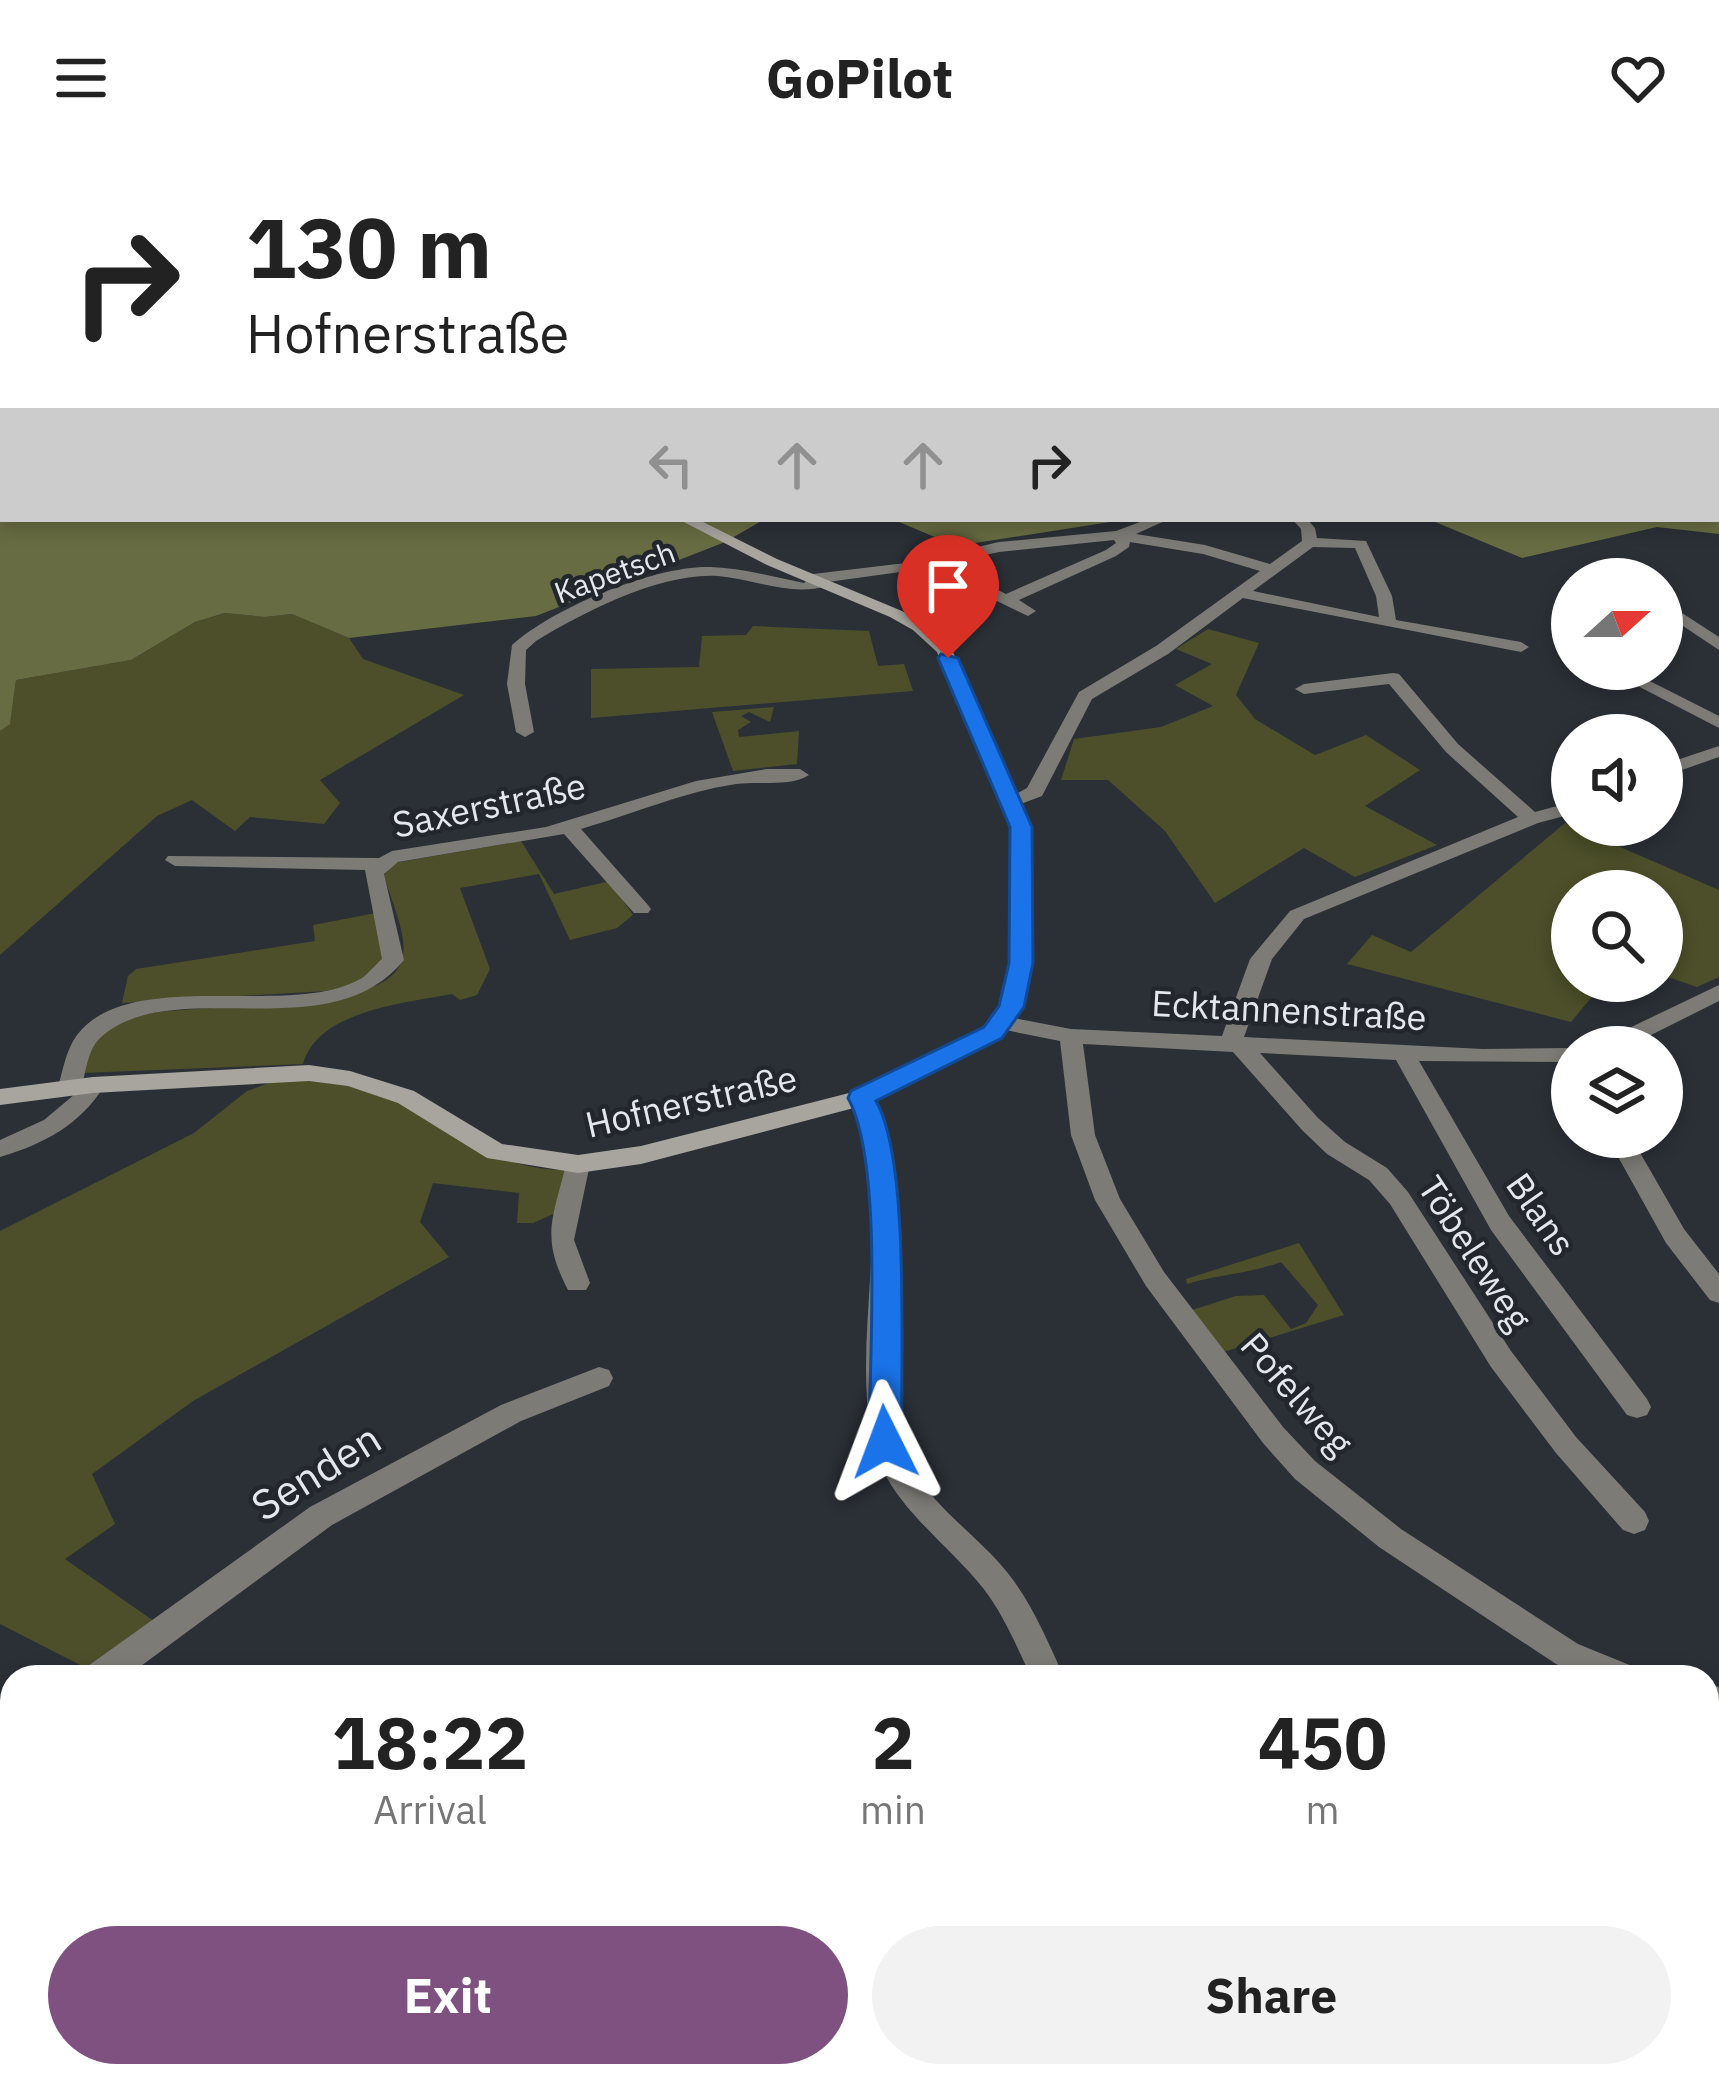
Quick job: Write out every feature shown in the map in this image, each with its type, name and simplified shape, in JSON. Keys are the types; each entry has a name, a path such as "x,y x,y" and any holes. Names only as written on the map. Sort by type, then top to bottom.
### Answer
{"main road":[{"path":"693,522 724,543 896,614 933,638 948,658 1013,801 1023,856 1021,963 1003,1023"},
{"name":"Hofnerstraße","path":"0,1097 82,1086 309,1073 350,1078 406,1097 496,1152 578,1164 641,1155 861,1098 979,1042 1003,1023"}],"street":[{"path":"817,581 999,547 1118,535 1154,522"},
{"path":"1302,522 1310,542"},
{"path":"1118,535 1205,550 1269,568"},
{"path":"1007,599 1111,554 1124,544 1118,535"},
{"path":"1013,801 1035,792 1085,696 1162,650 1310,542 1361,544 1384,596 1388,625"},
{"path":"931,563 1028,611"},
{"name":"Kapetsch","path":"525,733 516,684 518,649 540,630 598,603 684,573 716,572 804,588 817,581"},
{"path":"1241,593 1521,647"},
{"path":"1683,620 1719,645"},
{"path":"1304,689 1393,679 1453,748 1531,819"},
{"path":"1654,690 1719,723"},
{"path":"1683,764 1719,751"},
{"name":"Saxerstraße","path":"82,1086 86,1040 125,1014 336,994 374,982 386,972 394,949 374,872 392,857 568,826 722,778 765,772 800,775"},
{"path":"1234,1043 1252,969 1268,942 1297,915 1551,814"},
{"path":"568,826 641,909"},
{"path":"175,860 378,864"},
{"path":"1650,1026 1719,992"},
{"name":"Ecktannenstraße","path":"1003,1023 1071,1036 1483,1057 1551,1056"},
{"name":"Pofelweg","path":"1071,1036 1083,1136 1108,1200 1155,1279 1274,1435 1305,1470 1373,1526 1567,1654 1592,1665"},
{"name":"Töbeleweg","path":"1234,1043 1310,1124 1336,1148 1378,1174 1399,1198 1501,1359 1566,1445 1634,1521"},
{"name":"Blans","path":"1402,1051 1500,1223 1637,1407"},
{"path":"0,1149 63,1120 82,1086"},
{"path":"861,1098 874,1121 884,1203 885,1442 904,1480 999,1584 1042,1665"},
{"path":"1631,1158 1676,1237 1719,1293"},
{"path":"577,1282 561,1240 578,1164"},
{"name":"Senden","path":"117,1665 350,1499 511,1413 599,1378"}],"green space":[{"path":"0,522 760,522 725,542 536,616 349,638 292,614 225,613 195,622 131,660 16,680 10,724 0,731"},
{"path":"899,522 1110,522 956,546"},
{"path":"1435,522 1719,522 1719,534 1657,527 1522,558"},
{"path":"226,613 292,614 349,638 363,659 464,695 320,780 340,803 324,824 250,817 235,831 192,800 157,816 0,955 0,731 10,723 16,680 131,660 195,622"},
{"path":"753,626 869,631 878,666 904,664 913,691 591,718 591,669 699,667 702,636 746,635"},
{"path":"1208,629 1259,643 1236,695 1255,719 1315,755 1366,735 1420,770 1365,806 1437,845 1355,877 1304,848 1215,903 1165,831 1108,780 1061,780 1074,739 1161,727 1213,706 1175,685 1212,664 1176,649"},
{"path":"774,707 770,722 749,712 741,716 751,722 738,730 739,737 799,731 797,764 733,771 712,712"},
{"path":"1551,835 1551,846 1618,846 1673,870 1551,870 1551,1002 1588,1002 1571,1022 1347,964 1372,935 1411,952"},
{"path":"521,841 554,894 610,881 633,915 617,928 570,940 539,874 460,888 490,969 477,995 411,1001 345,1020 312,1046 303,1064 82,1073 93,1044 116,1022 143,1014 322,1000 361,991 390,977 404,947 384,875 394,863"},
{"path":"1683,874 1719,890 1719,977 1697,987 1683,982"},
{"path":"376,913 386,952 382,965 353,985 326,991 122,1003 128,976 136,969 315,941 313,925"},
{"path":"277,1080 310,1080 376,1093 498,1157 565,1172 556,1213 533,1223 517,1223 519,1193 433,1183 420,1222 449,1257 193,1401 92,1474 115,1524 65,1559 158,1624 91,1665 80,1665 0,1624 0,1231 194,1133 247,1091"},
{"path":"1299,1243 1344,1315 1220,1353 1192,1310 1236,1296 1264,1295 1291,1329 1306,1323 1318,1305 1281,1262 1187,1284 1186,1279"}],"route":[{"path":"885,1442 884,1203 874,1121 861,1098 993,1033 1012,1007 1021,963 1021,827 948,658"}]}
